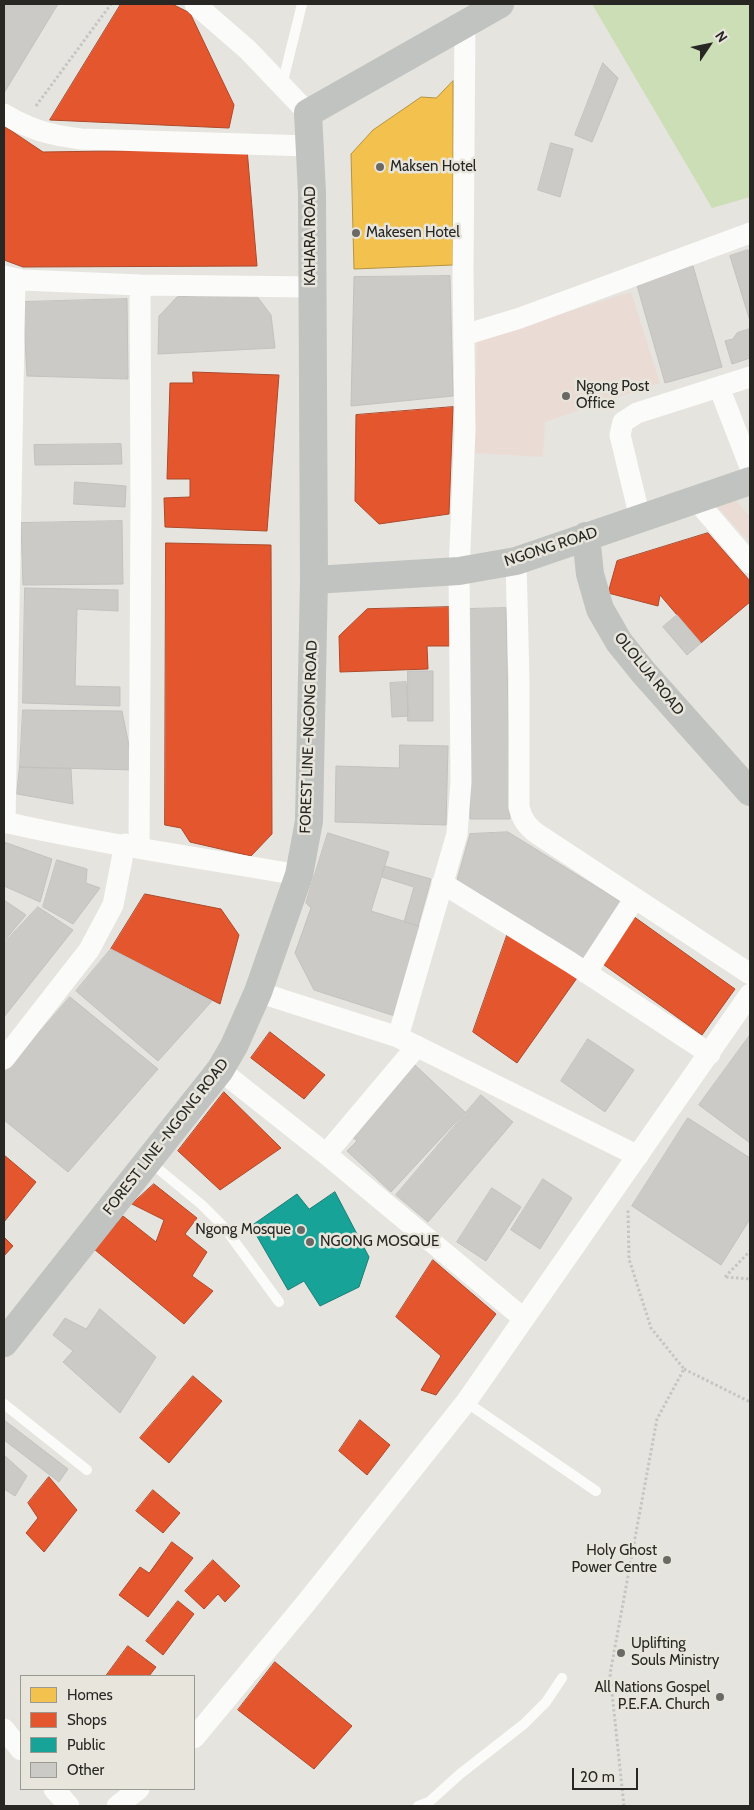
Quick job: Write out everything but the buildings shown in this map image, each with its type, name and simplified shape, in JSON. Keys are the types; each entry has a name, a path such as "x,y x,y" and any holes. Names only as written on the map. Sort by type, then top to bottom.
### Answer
{"main road":[{"path":"308,113 500,4"},
{"name":"KAHARA ROAD","path":"308,113 312,287 314,580"},
{"name":"NGONG ROAD","path":"314,580 459,570 516,561 750,481"},
{"name":"OLOLUA ROAD","path":"586,536 590,574 600,609 619,642 644,673 750,792"},
{"name":"FOREST LINE -NGONG ROAD","path":"4,1343 220,1070 234,1046 258,992 300,875 309,821 314,580"}],"street":[{"path":"195,4 248,50 308,113"},
{"path":"326,1154 407,1041 442,883 457,834 461,782 459,570 465,430 465,24"},
{"path":"4,114 22,125 48,135 81,139 309,146"},
{"path":"464,335 520,318 750,233"},
{"path":"300,875 132,845 73,838 4,822 9,278 140,285 312,287"},
{"path":"4,1060 89,950 113,905 132,845 141,534 140,285"},
{"path":"640,518 620,435 623,422 637,414 750,377"},
{"path":"719,387 750,467"},
{"path":"696,500 750,563"},
{"path":"516,561 519,680 519,807 527,826 750,974"},
{"path":"442,883 586,973 710,1054"},
{"path":"586,973 635,898"},
{"path":"258,992 407,1041 638,1156"},
{"path":"195,1737 306,1603 466,1402 750,994"},
{"path":"220,1070 326,1154 523,1318"},
{"path":"4,1729 20,1749"},
{"path":"55,1790 69,1806"},
{"path":"117,1806 138,1790"}],"lane":[{"path":"282,85 302,4"},
{"path":"149,1162 202,1205 224,1227 279,1302"},
{"path":"466,1402 596,1491"},
{"path":"4,1404 87,1470"},
{"path":"418,1806 433,1798 460,1774 524,1724 546,1702 562,1678"}],"path":[{"path":"22,125 111,4"},
{"path":"629,1200 629,1259 650,1328 684,1369 750,1402"},
{"path":"750,1251 726,1277 750,1279"},
{"path":"624,1806 610,1674 657,1418 684,1369"}],"shaded area":[{"path":"631,292 660,383 545,422 543,457 473,453 477,340"},
{"path":"735,499 750,517 750,543 716,505"}],"green space":[{"path":"592,4 750,4 750,197 712,208"}],"place":[{"name":"Maksen Hotel","path":"380,167"},
{"name":"Makesen Hotel","path":"356,233"},
{"name":"Ngong Post Office","path":"566,396"},
{"name":"Ngong Mosque","path":"301,1230"},
{"name":"NGONG MOSQUE","path":"310,1242"},
{"name":"Holy Ghost Power Centre","path":"667,1560"},
{"name":"Uplifting Souls Ministry","path":"621,1653"},
{"name":"All Nations Gospel P.E.F.A. Church","path":"720,1697"}]}
